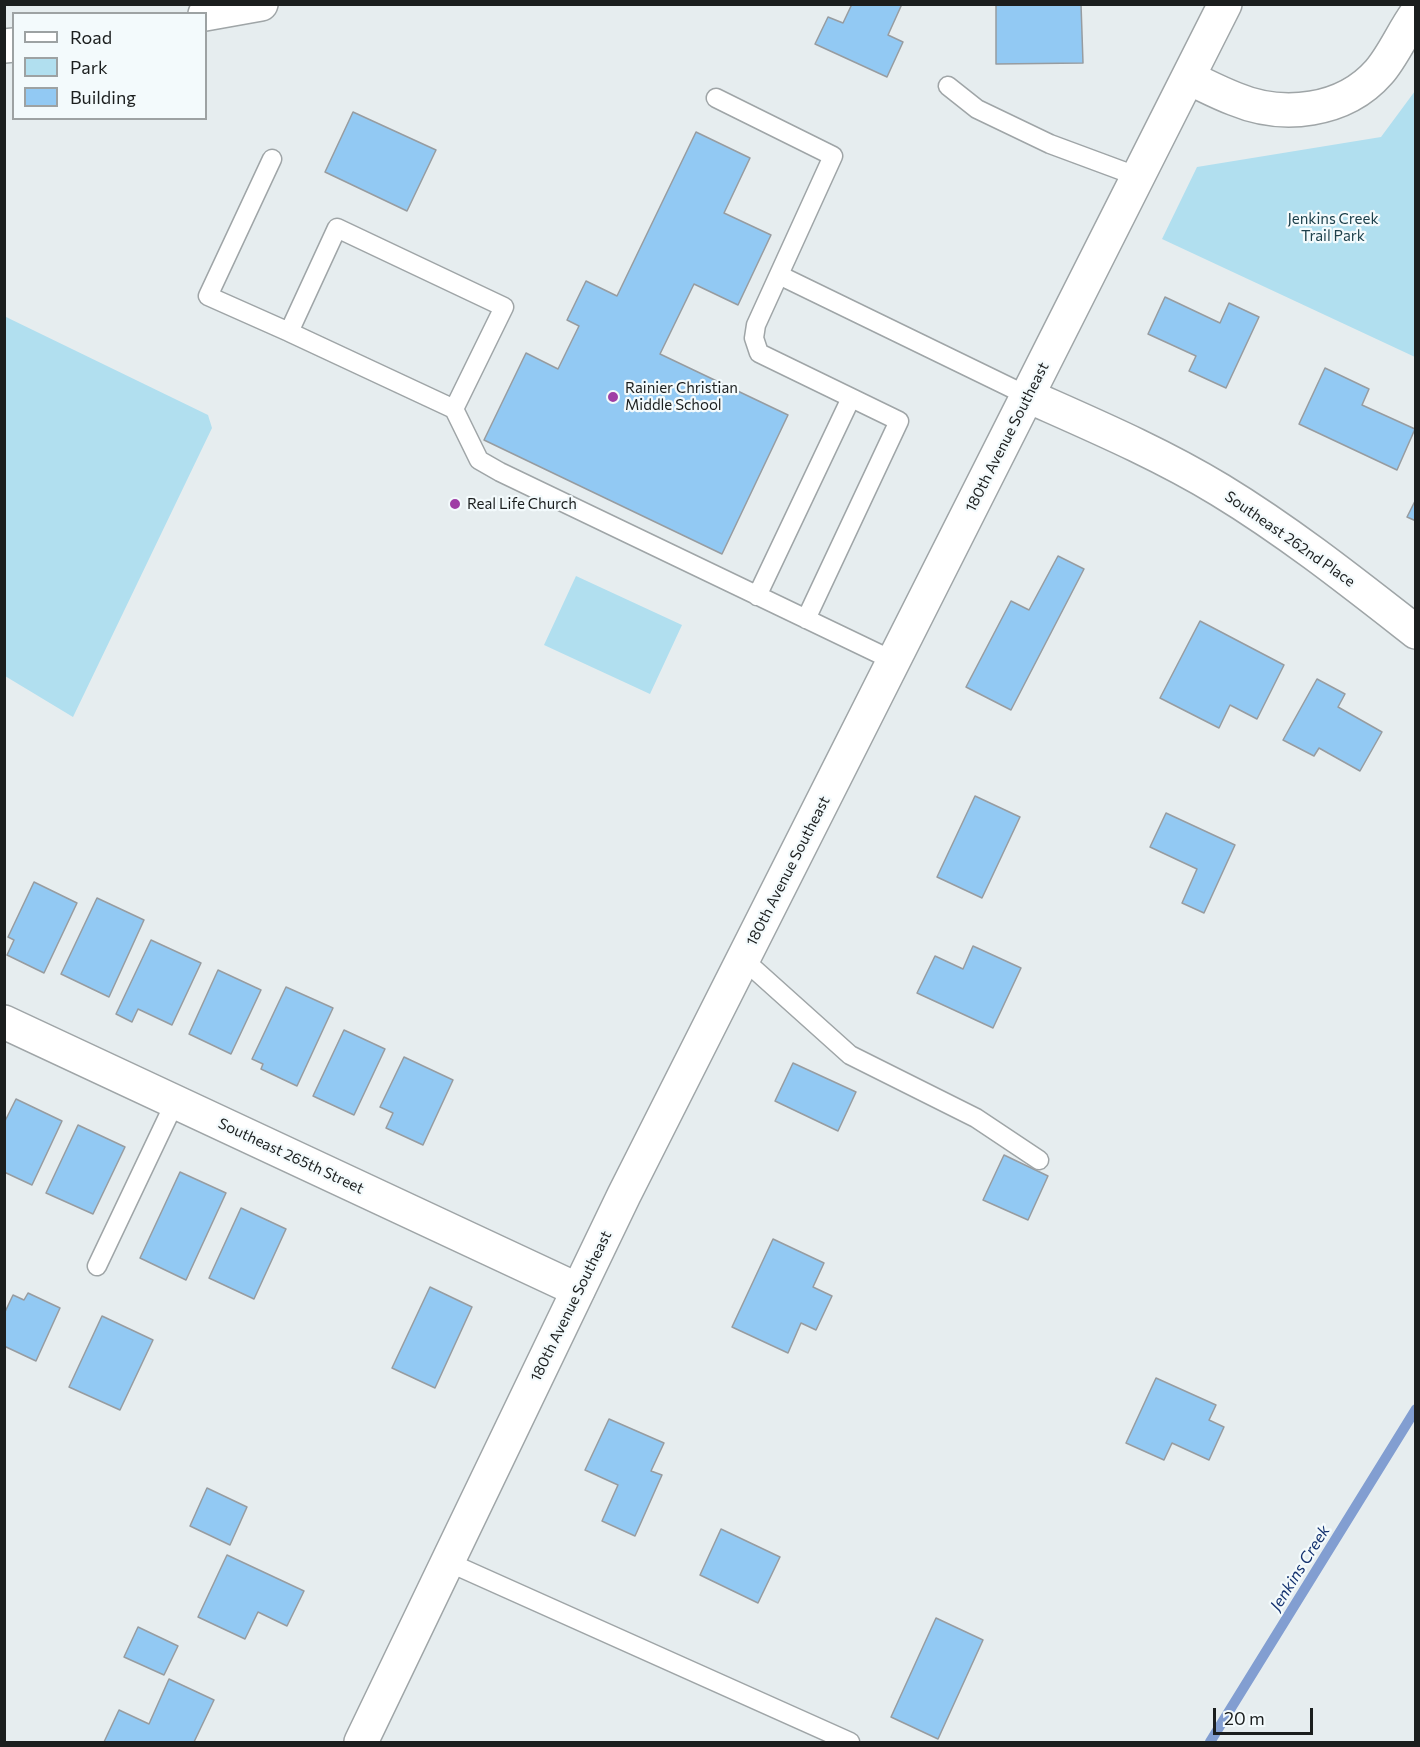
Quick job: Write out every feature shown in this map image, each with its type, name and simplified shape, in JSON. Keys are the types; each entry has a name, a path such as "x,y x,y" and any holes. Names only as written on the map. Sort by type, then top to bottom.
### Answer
{"main road":[{"path":"207,14 261,4"},
{"name":"180th Avenue Southeast","path":"361,1743 578,1290 1225,4"},
{"path":"1189,78 1236,100 1269,108 1304,110 1349,98 1379,72 1416,14"},
{"name":"Southeast 262nd Place","path":"1028,396 1150,451 1220,489 1289,535 1416,632"},
{"name":"Southeast 265th Street","path":"4,1022 578,1290"}],"lane":[{"path":"948,86 976,109 1050,144 1139,177"},
{"path":"716,98 834,156 756,325 754,338 759,353 899,422 806,619"},
{"path":"272,159 208,296 454,409 479,460 894,661"},
{"path":"289,332 337,228 504,307 454,409"},
{"path":"779,275 1028,396"},
{"path":"757,596 851,398"},
{"path":"743,959 850,1055 976,1118 1039,1160"},
{"path":"97,1266 175,1102"},
{"path":"448,1562 849,1743"}],"green space":[{"name":"Jenkins Creek Trail Park","path":"1415,91 1415,357 1162,239 1197,167 1381,137"},
{"path":"4,316 208,415 212,428 73,717 5,676"},
{"path":"576,576 682,625 650,694 544,645"}],"building":[{"path":"852,4 902,4 888,35 903,42 887,77 815,44 828,17 843,23"},
{"path":"1081,4 1083,63 996,64 996,5"},
{"path":"353,112 436,150 407,211 325,172"},
{"path":"696,132 750,158 724,213 771,235 738,305 694,284 660,354 788,415 722,554 484,440 526,353 558,369 579,326 567,320 586,281 617,296"},
{"path":"1165,297 1220,323 1229,303 1259,317 1226,388 1189,371 1196,356 1148,334"},
{"path":"1325,368 1369,389 1362,405 1415,429 1397,470 1299,424"},
{"path":"1416,499 1416,521 1407,517"},
{"path":"1058,556 1084,569 1011,710 966,687 1011,601 1029,610"},
{"path":"1200,621 1284,665 1257,719 1230,705 1219,728 1160,698"},
{"path":"1317,679 1345,694 1338,707 1382,732 1360,771 1319,748 1314,756 1283,740"},
{"path":"975,796 1020,817 982,898 937,877"},
{"path":"1166,813 1235,845 1204,913 1182,903 1197,869 1150,847"},
{"path":"34,882 77,903 44,973 7,955 14,940 8,937"},
{"path":"97,898 144,920 109,997 61,974"},
{"path":"151,940 201,963 172,1025 138,1009 132,1022 116,1014"},
{"path":"973,946 1021,968 993,1028 917,993 935,956 963,969"},
{"path":"218,970 261,990 231,1054 189,1034"},
{"path":"286,987 333,1008 297,1086 261,1069 263,1064 252,1059"},
{"path":"344,1030 385,1049 354,1115 313,1096"},
{"path":"404,1057 453,1080 423,1145 386,1128 393,1113 380,1107"},
{"path":"793,1063 856,1092 838,1131 775,1101"},
{"path":"16,1099 62,1121 32,1185 4,1172 4,1123"},
{"path":"78,1125 125,1147 93,1214 46,1193"},
{"path":"1004,1155 1048,1176 1028,1220 983,1200"},
{"path":"180,1172 226,1193 186,1280 140,1258"},
{"path":"241,1208 286,1229 254,1299 209,1278"},
{"path":"773,1239 824,1263 813,1287 832,1296 816,1330 801,1323 788,1353 732,1327"},
{"path":"430,1287 472,1307 435,1388 392,1368"},
{"path":"28,1293 60,1308 36,1361 4,1346 4,1314 13,1295 24,1300"},
{"path":"102,1316 153,1340 120,1410 69,1387"},
{"path":"1156,1378 1216,1405 1209,1420 1224,1427 1209,1460 1172,1443 1164,1460 1126,1443"},
{"path":"609,1419 664,1443 651,1471 662,1475 635,1536 602,1521 618,1485 585,1470"},
{"path":"207,1488 247,1507 230,1545 190,1526"},
{"path":"721,1529 780,1557 758,1603 700,1575"},
{"path":"227,1555 304,1591 287,1626 258,1612 245,1639 198,1617"},
{"path":"936,1618 983,1640 938,1739 891,1717"},
{"path":"138,1627 178,1646 164,1675 124,1657"},
{"path":"169,1679 214,1700 194,1742 104,1742 119,1710 149,1724"}],"waterway":[{"name":"Jenkins Creek","path":"1210,1742 1416,1409"}],"place":[{"name":"Rainier Christian Middle School","path":"613,397"},
{"name":"Real Life Church","path":"455,504"}]}
